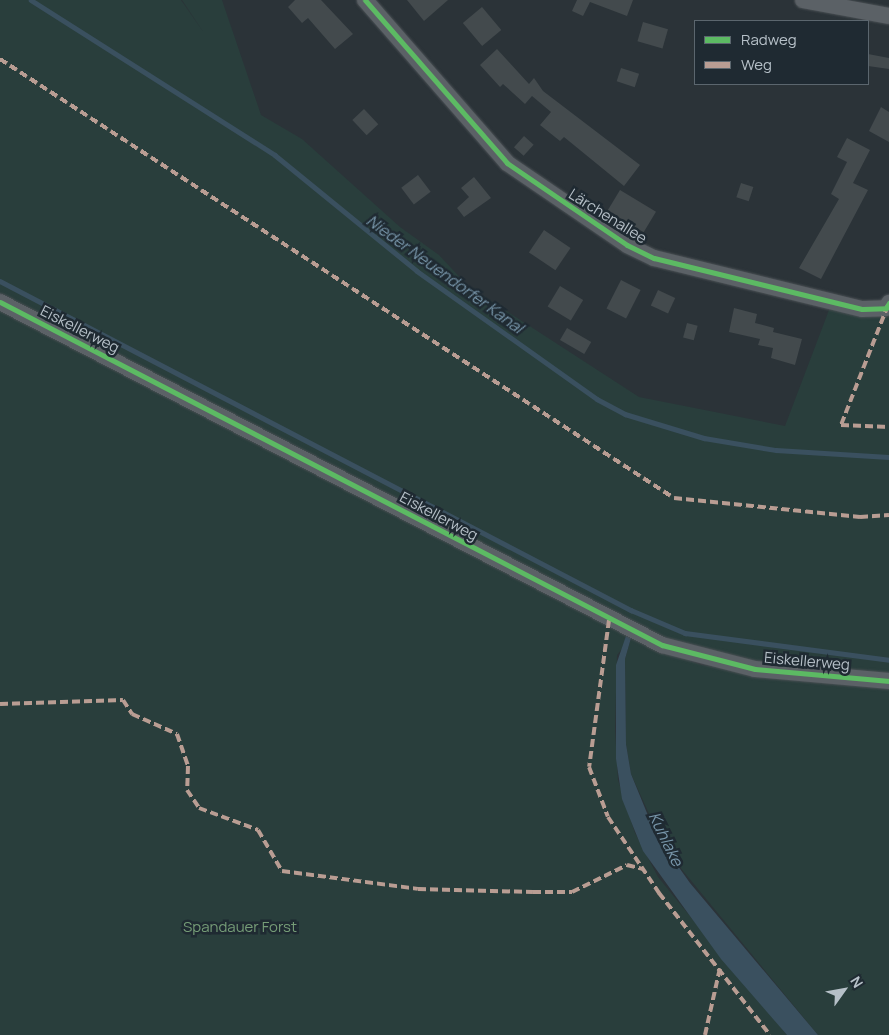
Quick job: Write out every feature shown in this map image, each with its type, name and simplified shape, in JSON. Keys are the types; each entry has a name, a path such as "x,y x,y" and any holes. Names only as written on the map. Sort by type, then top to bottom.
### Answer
{"street":[{"name":"Lärchenallee","path":"365,0 507,163 627,245 654,258 862,309 888,306"},
{"path":"803,0 851,4 889,16"},
{"name":"Eiskellerweg","path":"0,302 662,644 755,669 889,681"}],"green space":[{"name":"Spandauer Forst","path":"0,0 181,0 204,33 182,0 222,0 261,115 302,139 400,227 439,255 468,286 639,397 785,426 829,310 889,313 889,679 753,664 643,642 701,665 889,688 889,1035 818,1035 665,849 631,774 626,744 625,659 631,638 617,655 615,729 618,780 635,833 658,877 787,1035 0,1035"}],"water":[{"path":"626,636 631,638 625,659 626,744 631,774 656,835 690,883 818,1035 787,1035 721,959 643,851 622,799 616,759 616,665"}],"building":[{"path":"295,0 321,0 353,34 335,49 308,18 302,23 288,7"},
{"path":"407,0 448,0 424,21"},
{"path":"577,0 633,0 627,16 590,2 583,16 572,11"},
{"path":"482,7 501,30 482,46 463,23"},
{"path":"643,22 668,29 662,48 637,41"},
{"path":"497,49 529,84 534,78 543,91 640,165 624,186 564,137 560,141 540,125 551,112 532,96 525,104 503,84 500,87 480,65"},
{"path":"869,54 889,58 889,69 869,66"},
{"path":"621,68 639,74 635,87 617,81"},
{"path":"881,107 889,112 889,142 869,131"},
{"path":"364,109 378,124 367,135 352,120"},
{"path":"524,136 534,145 524,156 514,147"},
{"path":"847,138 870,150 853,183 868,190 821,279 799,268 839,199 831,194 847,162 837,157"},
{"path":"418,175 431,192 414,204 401,188"},
{"path":"474,177 491,198 464,217 457,208 469,197 461,188"},
{"path":"741,183 753,187 749,201 736,197"},
{"path":"620,190 656,212 644,232 608,211"},
{"path":"544,230 571,248 555,270 529,252"},
{"path":"621,280 641,290 626,318 606,309"},
{"path":"560,286 583,300 571,320 548,307"},
{"path":"658,290 675,298 668,313 651,305"},
{"path":"734,308 757,314 755,323 774,328 773,332 802,339 795,365 771,358 773,348 758,345 760,339 729,332"},
{"path":"687,323 698,326 694,340 683,337"},
{"path":"567,328 591,342 584,354 560,340"}],"waterway":[{"name":"Nieder Neuendorfer Kanal","path":"31,0 275,155 417,271 597,399 625,414 704,438 776,450 889,457"},
{"path":"0,281 631,610 685,633 889,660"}],"marked path":[{"path":"0,59 674,498 860,517 889,515"},
{"path":"888,305 841,425 889,427"},
{"path":"609,620 589,767 608,817 659,893 770,1035"},
{"path":"0,704 123,700 132,714 177,734 188,766 187,790 199,808 258,830 282,871 418,889 572,892 627,865 643,869"},
{"path":"705,1035 720,968"}],"cycle path":[{"path":"365,0 507,163 627,245 654,258 862,309 886,308 889,303"},
{"path":"0,302 662,645 755,669 889,681"}],"water label":[{"name":"Kuhlake","path":"666,839"}]}
